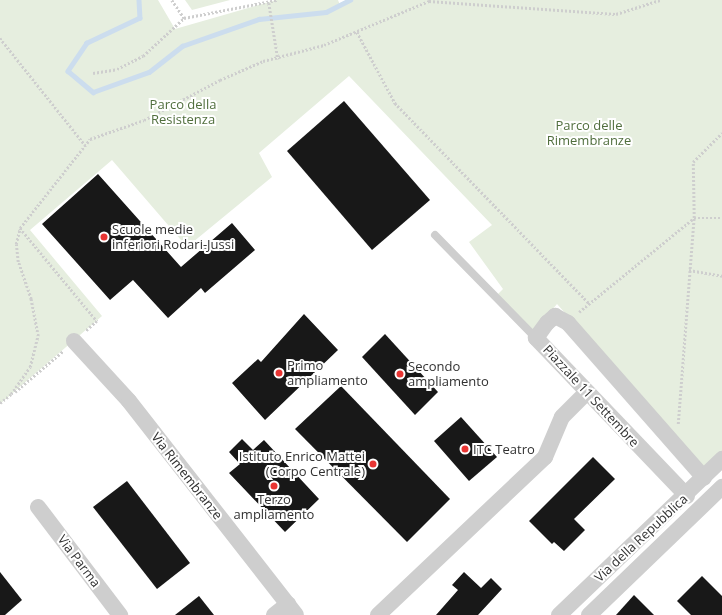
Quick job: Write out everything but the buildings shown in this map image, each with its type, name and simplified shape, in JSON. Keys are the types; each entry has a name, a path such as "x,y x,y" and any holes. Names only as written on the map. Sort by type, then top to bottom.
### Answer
{"street":[{"name":"Piazzale 11 Settembre","path":"568,323 555,316 536,338 587,392 689,493 704,504"},
{"path":"568,323 704,478"},
{"name":"Via Rimembranze","path":"74,341 129,401 292,610"},
{"path":"378,615 545,457 562,417 587,392"},
{"name":"Via della Repubblica","path":"559,615 689,493 722,459"},
{"name":"Via della Repubblica","path":"589,615 722,487"},
{"name":"Via Parma","path":"38,507 120,615"},
{"path":"573,602 584,615"},
{"path":"274,615 292,610"}],"lane":[{"path":"434,235 536,338"}],"path":[{"path":"172,0 184,18"},
{"path":"94,73 117,69 143,56 184,18 269,3 277,0"},
{"path":"12,394 30,367 38,336 31,299 18,262 16,244 20,228 90,139 144,120 220,80 263,61 278,59 324,45 429,1 616,14 660,0"},
{"path":"269,3 278,59"},
{"path":"357,32 395,103 589,303"},
{"path":"0,38 85,145"},
{"path":"678,424 694,218 693,162 722,133"},
{"path":"568,323 589,303 694,218 722,218"},
{"path":"0,403 97,321 20,228"},
{"path":"689,270 722,276"}],"green space":[{"name":"Parco delle Rimembranze","path":"0,0 158,0 175,29 276,0 338,0 340,5 350,0 722,0 722,459 708,474 557,304 531,335 494,298 503,289 469,242 492,225 349,76 259,153 272,177 187,247 112,160 30,230 102,316 0,404"},
{"path":"185,0 230,0 192,10"}],"waterway":[{"path":"139,0 140,18 87,43 68,71 93,92 149,72 182,46 259,19 326,12 350,0"}],"place":[{"name":"Scuole medie inferiori Rodari-Jussi","path":"104,237"},
{"name":"Primo ampliamento","path":"279,373"},
{"name":"Secondo ampliamento","path":"400,374"},
{"name":"ITC Teatro","path":"465,449"},
{"name":"Istituto Enrico Mattei (Corpo Centrale)","path":"373,464"},
{"name":"Terzo ampliamento","path":"274,486"}],"park label":[{"name":"Parco della Resistenza","path":"183,112"}]}
